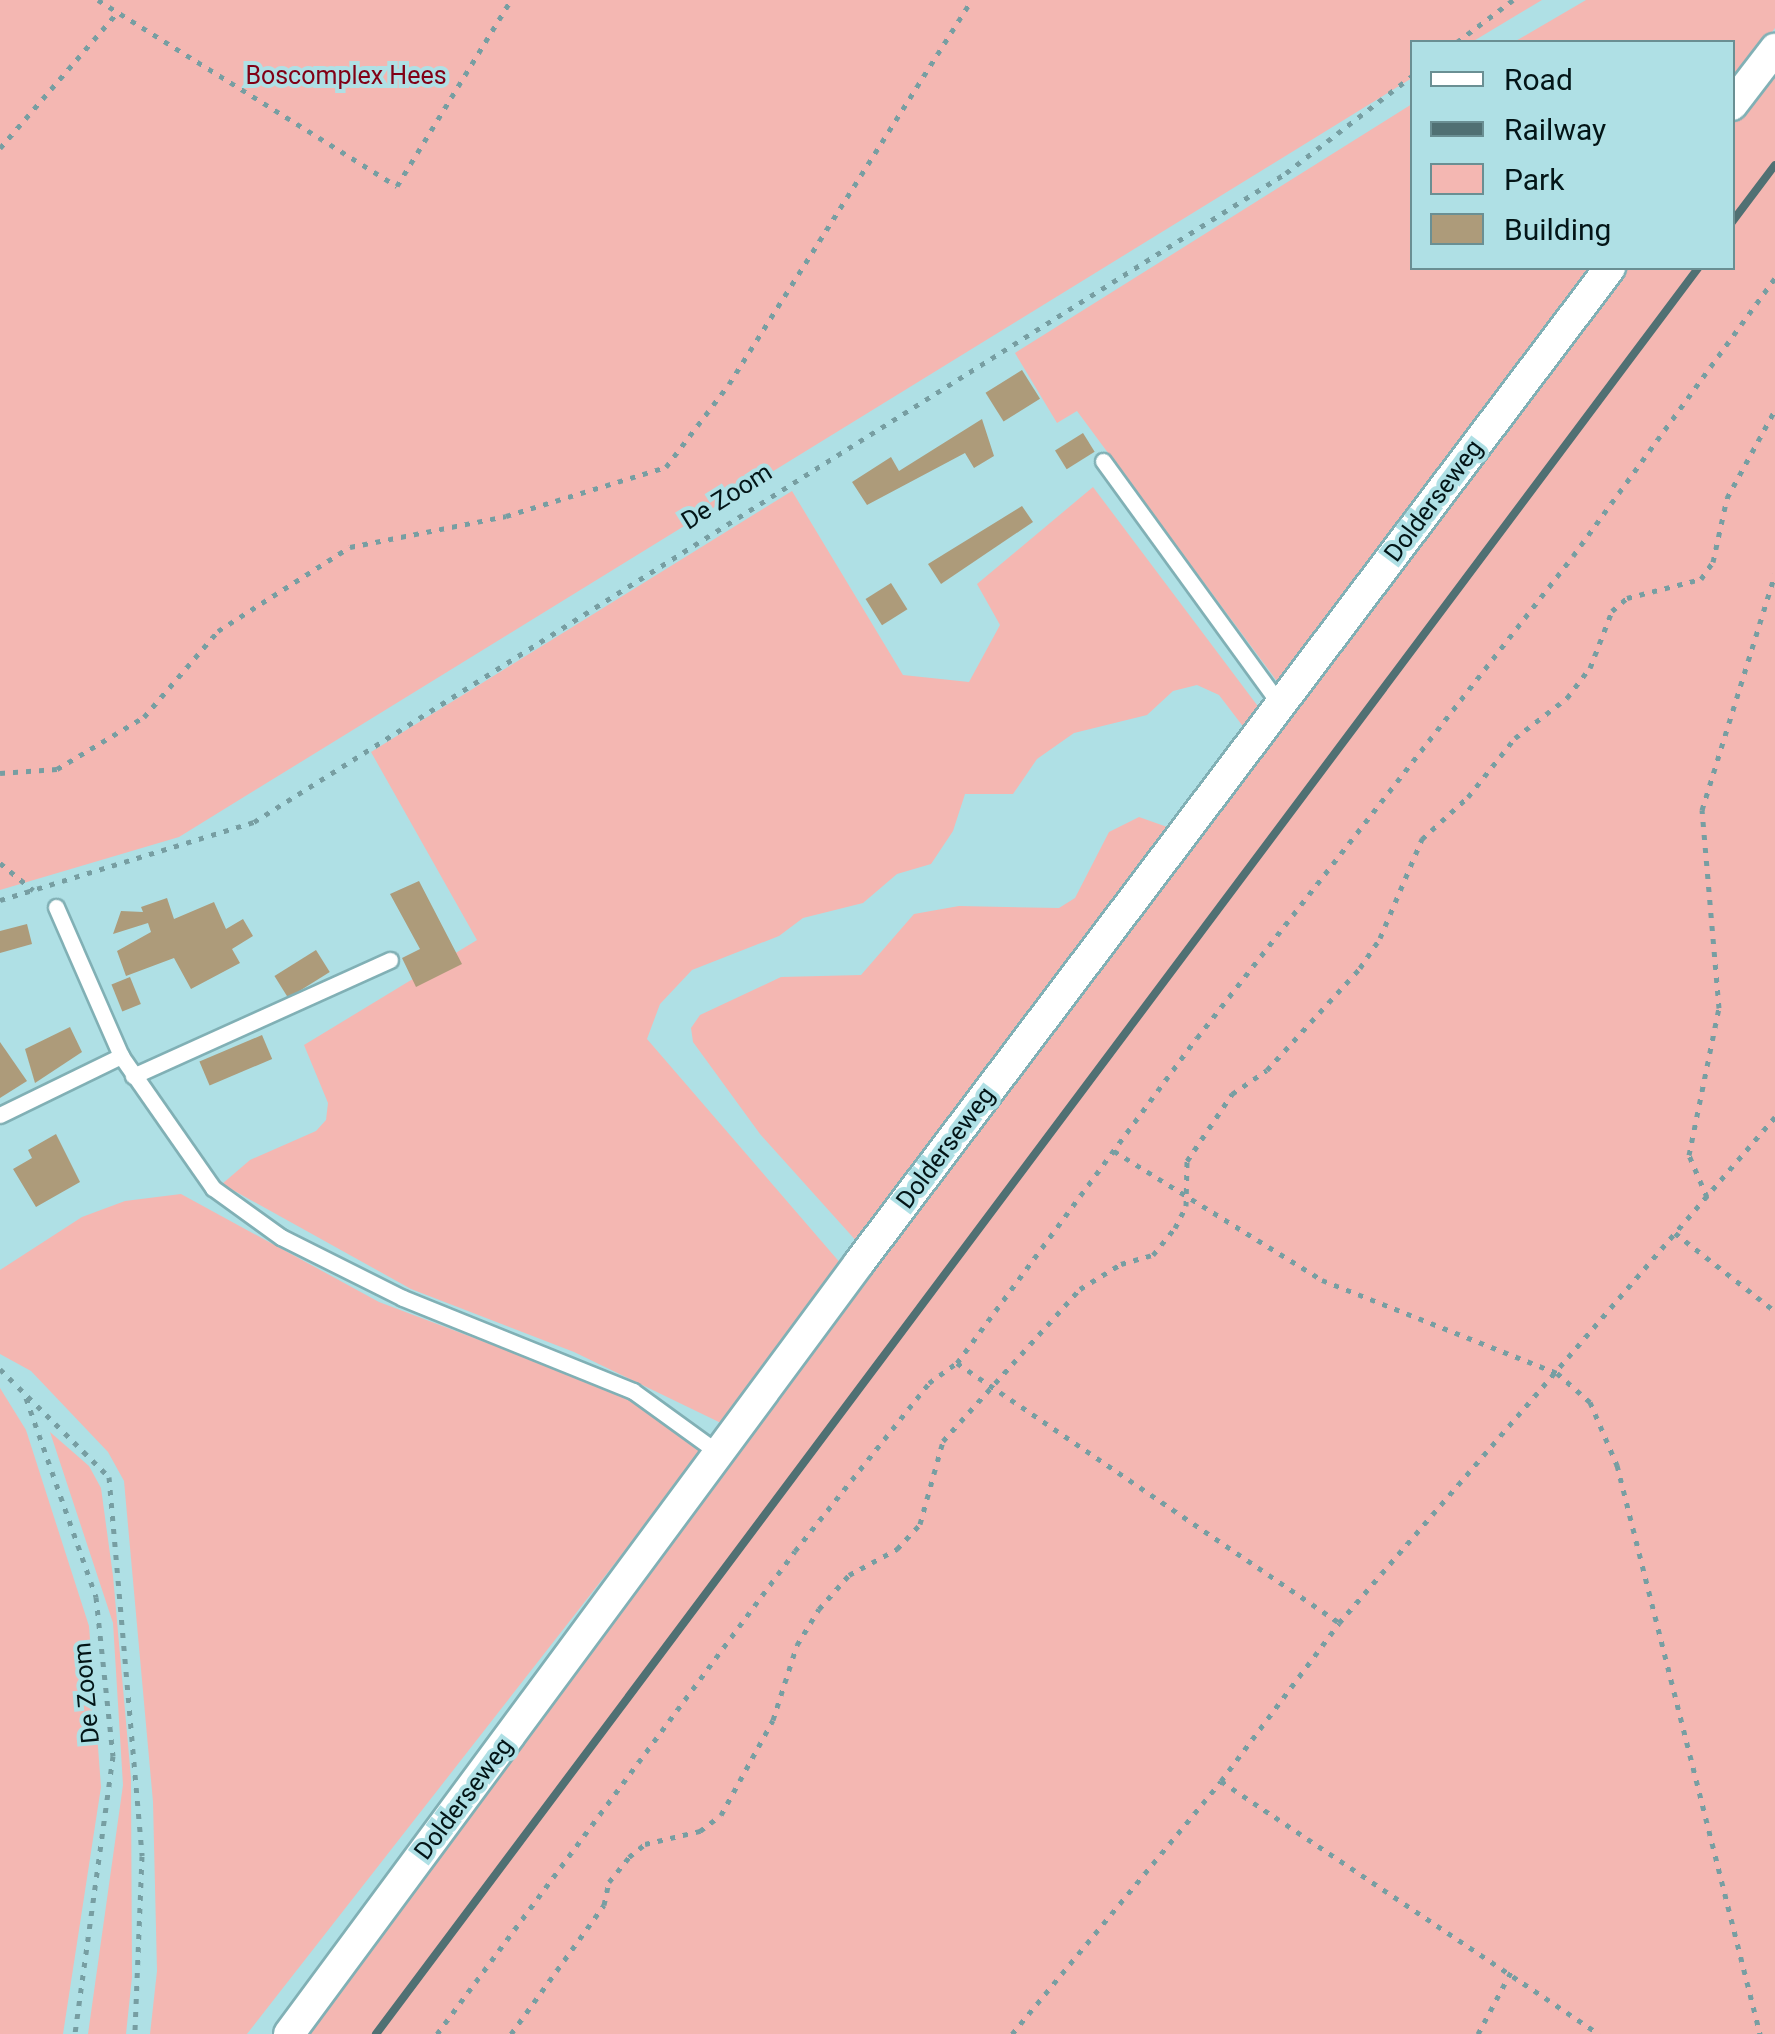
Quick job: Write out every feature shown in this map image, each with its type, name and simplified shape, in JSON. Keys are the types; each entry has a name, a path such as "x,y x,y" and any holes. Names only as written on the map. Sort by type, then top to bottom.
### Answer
{"street":[{"path":"1735,102 1775,49"},
{"name":"Dolderseweg","path":"289,2034 1608,270"}],"lane":[{"path":"1102,462 1280,705"},
{"path":"56,907 121,1056 213,1188 281,1236 403,1298 634,1391 720,1454"},
{"path":"133,1076 390,960"},
{"path":"0,1115 121,1056"}],"path":[{"path":"98,0 396,186 511,0"},
{"path":"0,773 57,769 144,717 218,631 350,547 506,516 666,467 729,384 972,0"},
{"path":"1460,40 1513,0"},
{"path":"0,148 118,12"},
{"name":"De Zoom","path":"0,900 254,822 1286,172 1410,78"},
{"path":"436,2034 796,1551 930,1383 957,1363 1114,1151 1572,556 1775,278"},
{"path":"511,2034 604,1905 610,1882 629,1857 645,1844 700,1831 721,1815 773,1720 797,1646 819,1609 850,1574 897,1549 920,1524 943,1441 1080,1289 1120,1264 1153,1256 1174,1228 1184,1196 1187,1161 1232,1094 1267,1070 1360,968 1380,938 1422,840 1468,797 1515,738 1567,698 1590,668 1612,611 1626,598 1686,585 1707,570 1732,488 1775,410"},
{"path":"1707,1197 1689,1155 1719,1008 1704,800 1775,574"},
{"path":"0,863 33,890"},
{"path":"1012,2034 1221,1781 1339,1623 1775,1117"},
{"path":"1114,1151 1322,1280 1557,1374 1590,1402 1616,1466 1760,2034"},
{"path":"1675,1233 1775,1312"},
{"path":"957,1363 990,1390 1339,1623"},
{"name":"De Zoom","path":"0,1369 26,1396 96,1598 113,1756 75,2034"},
{"path":"26,1396 110,1477 142,1856 136,2034"},
{"path":"1221,1781 1599,2034"},
{"path":"1478,2034 1511,1972"}],"green space":[{"name":"Boscomplex Hees","path":"0,0 1542,0 1475,40 1410,40 1410,79 179,837 0,890"},
{"path":"1586,0 1775,0 1775,28 1735,81 1735,40 1517,40"},
{"path":"1775,65 1775,2034 299,2034 1622,270 1735,270 1735,119"},
{"path":"1410,105 1410,270 1592,270 1279,684 1077,411 1057,423 1015,353"},
{"path":"1093,487 1260,709 1245,729 1219,695 1197,685 1173,691 1147,715 1074,733 1037,759 1013,794 965,794 953,831 931,864 897,874 863,903 803,918 779,936 692,970 660,1004 647,1039 842,1265 723,1424 574,1352 411,1289 222,1184 250,1160 316,1131 326,1120 328,1103 304,1045 477,940 371,752 792,491 903,675 969,682 1000,625 977,584"},
{"path":"1139,817 1170,828 859,1244 760,1134 693,1042 691,1028 700,1015 781,977 861,975 914,914 959,906 1059,908 1075,898 1109,832"},
{"path":"181,1194 379,1302 630,1397 705,1448 247,2034 150,2034 157,1971 153,1802 124,1481 108,1452 31,1371 0,1354 0,1270 82,1217 125,1201"},
{"path":"0,1388 26,1430 89,1626 101,1787 63,2034 0,2034"},
{"path":"50,1432 89,1466 101,1488 113,1576 131,1778 132,1977 126,2034 88,2034 123,1785 113,1623"}],"building":[{"path":"1022,370 1040,399 1004,422 986,393"},
{"path":"982,419 994,456 974,468 965,453 867,505 852,482 891,457 899,471"},
{"path":"1083,433 1095,452 1067,469 1055,450"},
{"path":"1022,506 1033,522 941,584 928,564"},
{"path":"891,583 907,609 882,625 866,599"},
{"path":"419,881 462,964 416,987 402,958 420,949 390,894"},
{"path":"167,898 174,919 214,902 226,929 243,919 253,936 232,949 240,963 191,989 174,958 126,976 117,951 151,932 148,923 113,934 121,911 143,912 141,907"},
{"path":"27,924 32,944 0,953 0,931"},
{"path":"316,950 330,972 288,998 274,976"},
{"path":"130,977 141,1004 122,1011 111,984"},
{"path":"70,1027 82,1052 35,1083 25,1049"},
{"path":"262,1035 272,1059 210,1086 199,1062"},
{"path":"0,1042 27,1081 0,1098"},
{"path":"56,1134 80,1182 36,1207 13,1169 32,1158 28,1150"}],"railway":[{"path":"1735,218 1775,165"},
{"path":"376,2034 1697,270"}]}
